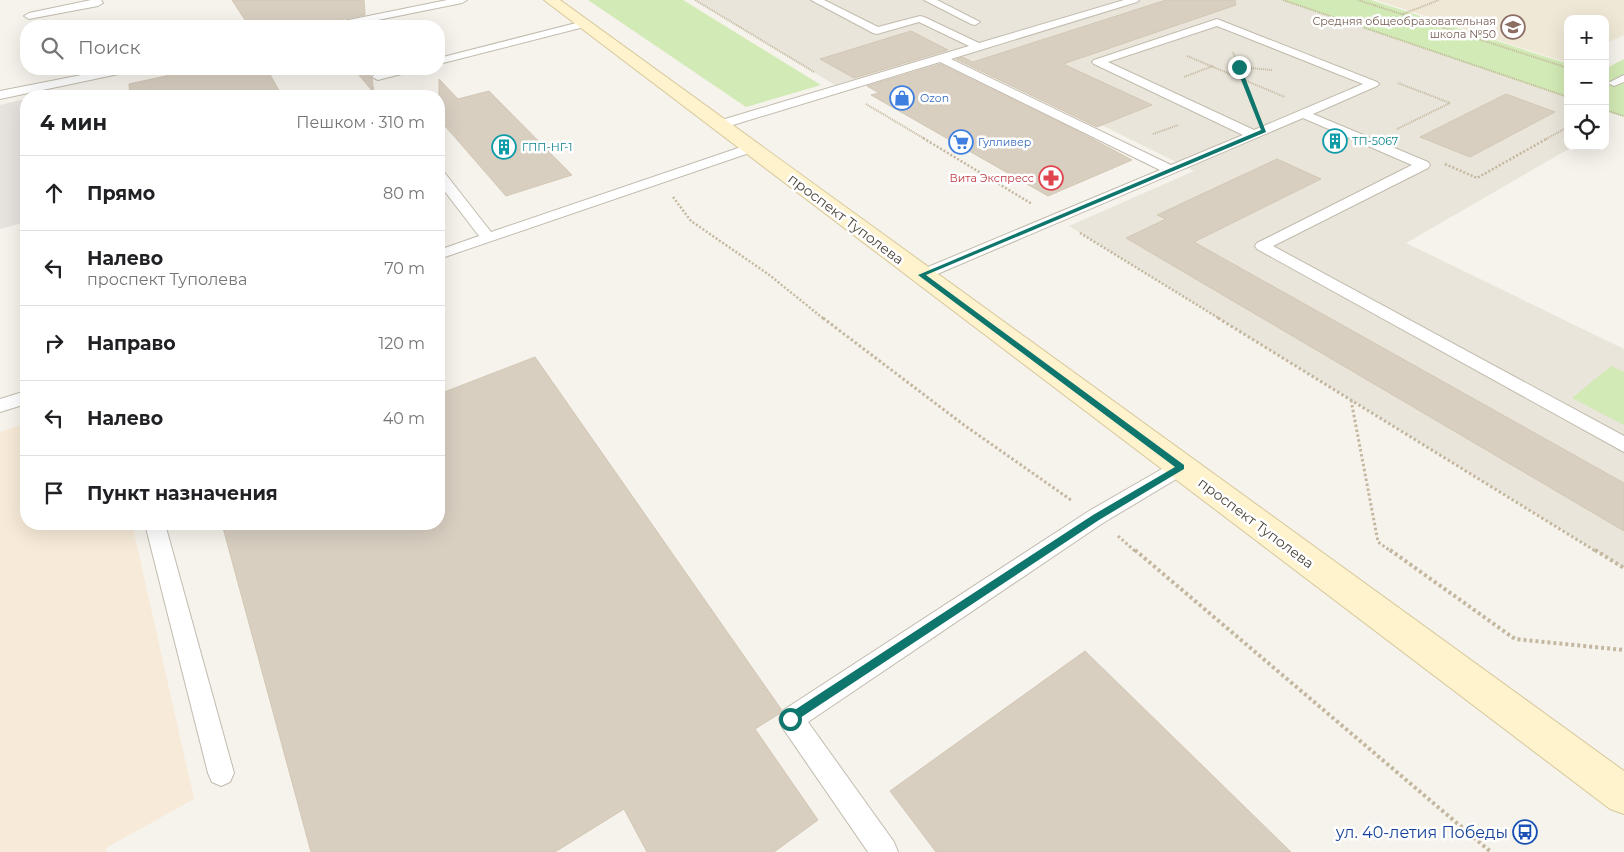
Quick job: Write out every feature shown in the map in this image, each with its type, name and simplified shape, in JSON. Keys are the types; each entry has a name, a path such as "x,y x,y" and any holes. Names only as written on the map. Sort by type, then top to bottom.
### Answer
{"main road":[{"name":"проспект Туполева","path":"551,0 1624,795"}],"lane":[{"path":"29,17 98,3 96,0"},
{"path":"364,20 462,0"},
{"path":"816,0 876,31 920,19 979,47"},
{"path":"928,0 975,22"},
{"path":"719,125 1134,0"},
{"path":"1085,2 1103,10"},
{"path":"922,275 1259,133 1373,84 1217,22 1098,62 1259,133"},
{"path":"445,59 584,24"},
{"path":"941,58 1171,170"},
{"path":"27,90 100,75"},
{"path":"378,77 386,75"},
{"path":"0,95 20,91"},
{"path":"1309,111 1423,165 1262,246 1624,445"},
{"path":"445,253 750,148"},
{"path":"445,184 488,238"},
{"path":"0,406 20,399"},
{"path":"884,852 790,719 1096,517 1181,467"},
{"path":"157,530 221,773"}],"path":[{"path":"695,0 1055,218 1624,568"},
{"path":"1283,0 1564,96"},
{"path":"1358,0 1564,67"},
{"path":"1402,14 1439,0"},
{"path":"1223,25 1243,79 1259,133"},
{"path":"1156,43 1243,79 1309,111"},
{"path":"1609,111 1624,116"},
{"path":"659,179 691,221 768,274 862,349 964,425 1096,517 1491,852"},
{"path":"1351,400 1378,542 1515,640 1624,650"}],"shaded area":[{"path":"695,0 1350,0 1564,72 1564,150 1567,150 1406,243 1624,349 1624,568 1069,226 1194,171 953,51 835,85"},
{"name":"Средняя общеобразовательная школа №50","path":"1376,0 1624,0 1624,35 1609,42 1609,15 1564,15 1564,62"},
{"path":"20,100 20,224 0,229 0,105"},
{"path":"20,425 20,530 133,530 194,799 106,848 106,852 0,852 0,432"}],"green space":[{"path":"588,0 683,0 821,85 746,107"},
{"path":"1281,0 1371,0 1564,63 1564,97"},
{"path":"1624,59 1624,117 1609,112 1609,67"},
{"path":"1611,366 1624,372 1624,425 1572,398"}],"building":[{"path":"232,0 364,0 365,15 339,20 245,20"},
{"path":"1166,0 1235,0 1236,5 1063,64 1152,105 1097,127 956,59 963,57 973,62"},
{"path":"911,31 948,50 854,78 820,59"},
{"path":"940,64 1132,160 1048,196 871,95 879,93 867,86"},
{"path":"170,75 270,75 279,90 130,90 129,84"},
{"path":"359,75 370,75 374,90"},
{"name":"ГПП-НГ-1","path":"439,79 458,99 489,91 572,175 506,196 445,126 445,90 439,90"},
{"path":"1506,94 1555,112 1470,157 1420,137"},
{"path":"1277,159 1321,179 1194,242 1624,483 1624,531 1126,238 1166,219 1157,215"},
{"path":"535,357 781,709 779,714 755,729 818,820 774,852 647,852 624,809 555,852 311,852 224,530 445,530 445,392"},
{"path":"1085,651 1291,852 936,852 890,791"}],"place":[{"name":"Средняя общеобразовательная школа №50","path":"1513,27"},
{"name":"Ozon","path":"902,98"},
{"name":"ТП-5067","path":"1335,141"},
{"name":"Гулливер","path":"961,142"},
{"name":"ГПП-НГ-1","path":"504,147"},
{"name":"Вита Экспресс","path":"1051,178"},
{"name":"ул. 40-летия Победы","path":"1525,832"}],"route":[{"path":"790,719 1096,517 1181,467 922,275 1264,130 1239,67"}]}
